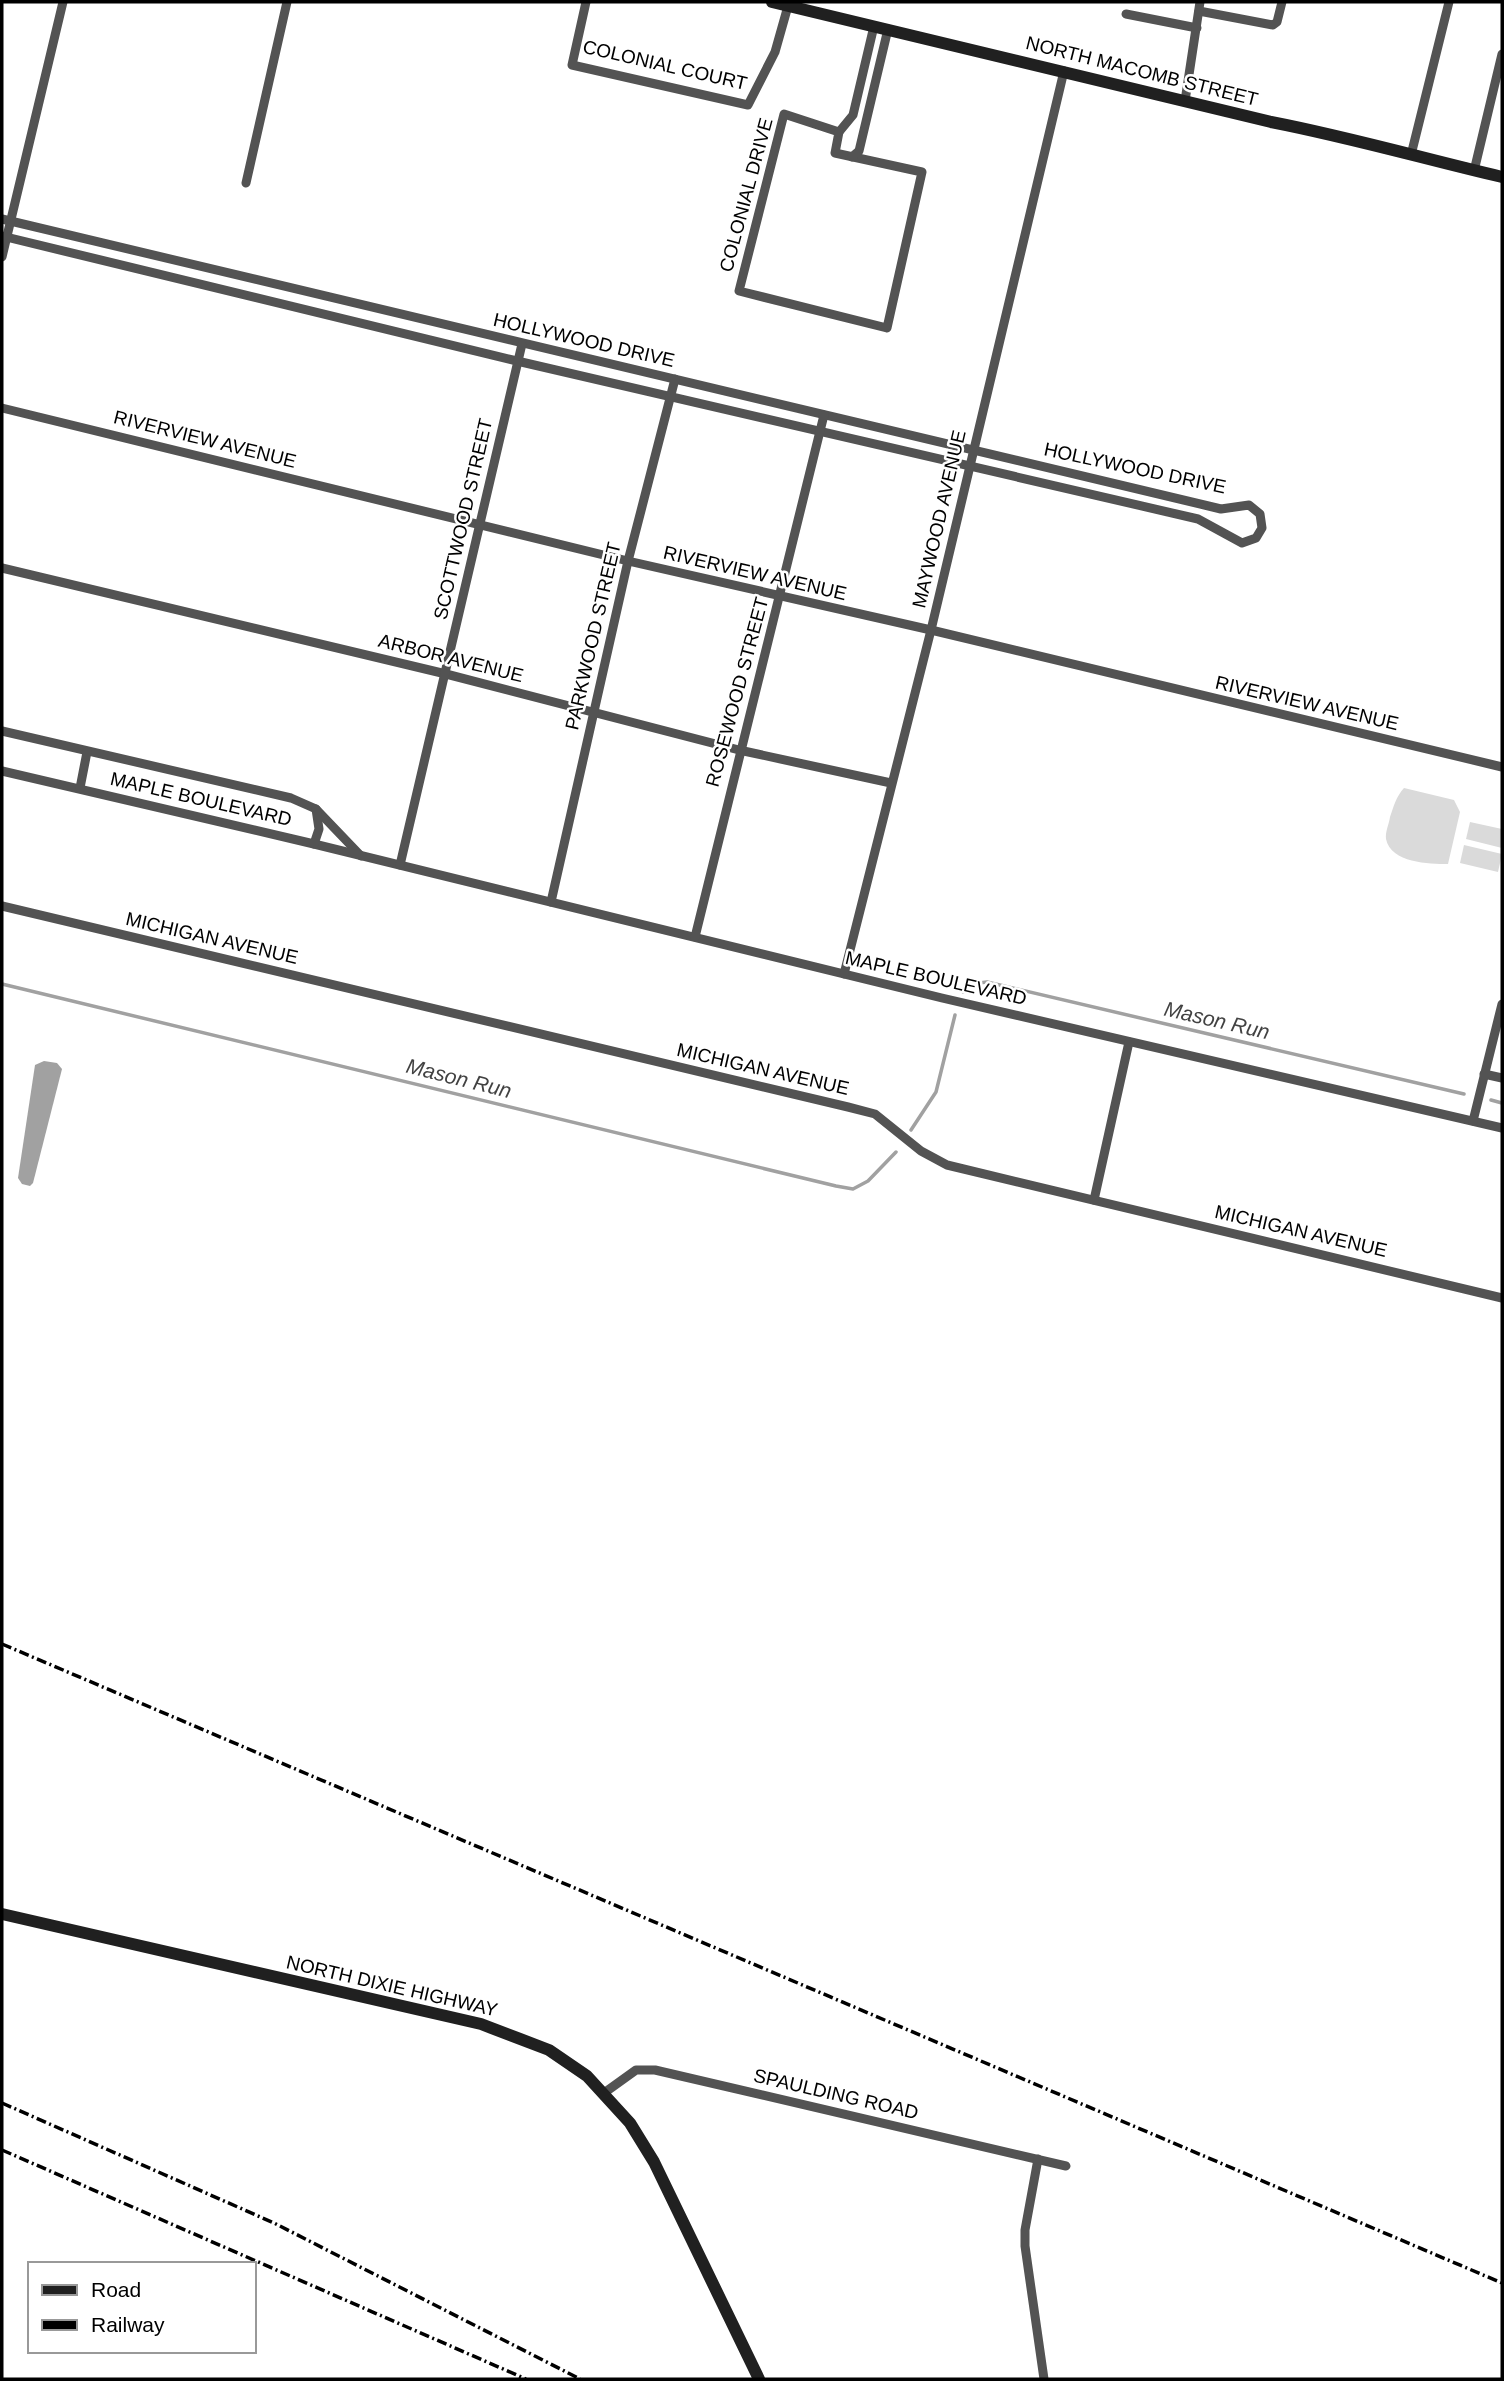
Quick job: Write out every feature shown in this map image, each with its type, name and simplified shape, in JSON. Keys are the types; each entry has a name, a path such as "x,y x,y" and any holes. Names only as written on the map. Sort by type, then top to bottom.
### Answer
{"main road":[{"name":"NORTH MACOMB STREET","path":"772,2 1502,177"},
{"name":"NORTH DIXIE HIGHWAY","path":"2,1914 481,2024 549,2050 587,2076 630,2123 647,2151 759,2379"}],"street":[{"path":"2,257 6,220 63,2"},
{"path":"246,183 287,2"},
{"name":"COLONIAL COURT","path":"586,2 572,65 748,105 775,52 788,6"},
{"path":"1185,101 1200,7 1273,25 1277,22 1282,2"},
{"path":"1411,155 1449,2"},
{"path":"1126,14 1197,28"},
{"path":"874,26 853,116 839,132 835,153 852,157 859,151 888,29"},
{"path":"1474,171 1502,54"},
{"name":"MAYWOOD AVENUE","path":"844,974 931,630 1064,71"},
{"name":"COLONIAL DRIVE","path":"839,132 784,114 739,291 887,328 922,172 852,157"},
{"name":"HOLLYWOOD DRIVE","path":"4,236 517,361 1198,519 1242,543 1256,538 1262,528 1260,514 1249,505 1221,509 6,220"},
{"name":"SCOTTWOOD STREET","path":"400,865 522,344"},
{"name":"PARKWOOD STREET","path":"551,902 628,561 675,379"},
{"name":"RIVERVIEW AVENUE","path":"2,408 628,561 931,630 1502,767"},
{"name":"ROSEWOOD STREET","path":"695,937 739,750 780,597 824,415"},
{"name":"ARBOR AVENUE","path":"2,568 446,674 739,750 891,783"},
{"name":"MAPLE BOULEVARD","path":"2,731 291,798 316,809 362,857"},
{"name":"MAPLE BOULEVARD","path":"80,789 88,752"},
{"name":"MAPLE BOULEVARD","path":"2,771 1129,1042 1502,1128"},
{"name":"MAPLE BOULEVARD","path":"314,844 319,829 316,809"},
{"name":"MICHIGAN AVENUE","path":"2,906 875,1114 921,1151 947,1165 1502,1297"},
{"path":"1473,1121 1502,1004"},
{"path":"1094,1200 1129,1042"},
{"path":"1484,1074 1502,1078"},
{"name":"SPAULDING ROAD","path":"604,2093 636,2070 655,2070 1066,2165"},
{"path":"1038,2159 1025,2230 1025,2246 1044,2379"}],"shaded area":[{"path":"1404,788 1454,800 1460,812 1448,864 1412,861 1389,847 1386,839 1387,828 1396,801"},
{"path":"1470,822 1502,829 1502,848 1466,839"},
{"path":"1464,845 1502,854 1498,872 1460,863"},
{"path":"44,1061 57,1063 62,1069 33,1183 30,1186 22,1184 18,1178 35,1065"}],"waterway":[{"name":"Mason Run","path":"963,992 979,983 987,982 1464,1094"},
{"name":"Mason Run","path":"2,984 836,1186 853,1189 868,1181 896,1152"},
{"name":"Mason Run","path":"911,1130 936,1092 955,1015"},
{"name":"Mason Run","path":"1491,1100 1502,1103"}],"railway":[{"path":"2,1644 1502,2283"},
{"path":"2,2103 274,2223 580,2379"},
{"path":"2,2150 526,2379"}]}
